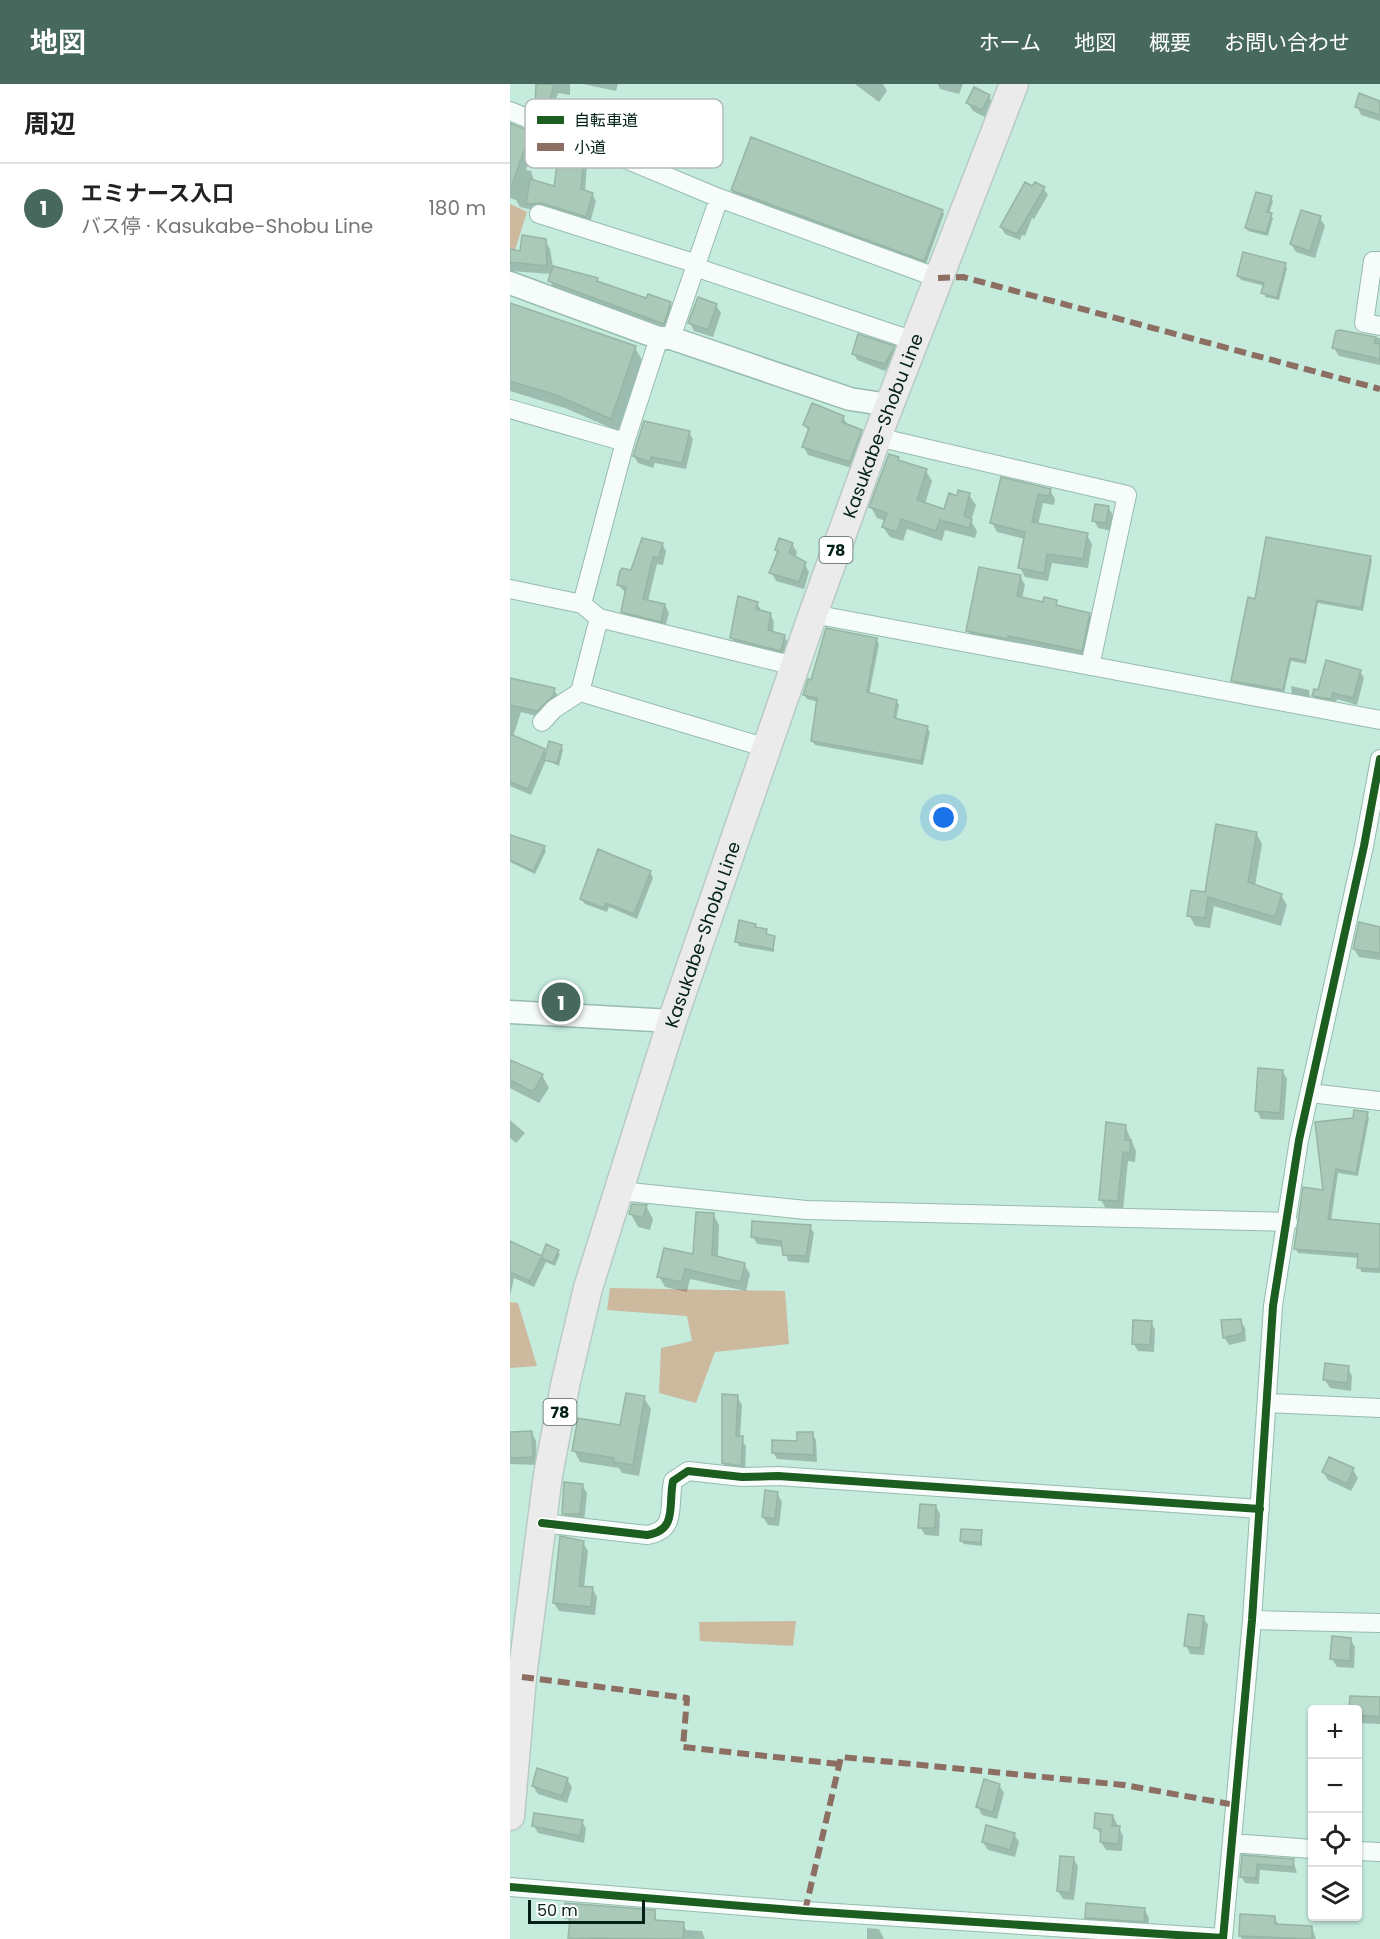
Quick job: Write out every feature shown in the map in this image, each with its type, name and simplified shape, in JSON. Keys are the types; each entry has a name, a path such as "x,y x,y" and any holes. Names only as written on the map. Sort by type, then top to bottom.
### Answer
{"main road":[{"name":"Kasukabe-Shobu Line","path":"510,1816 512,1760 542,1523 566,1381 588,1288 672,1021 813,614 889,405 1014,84"}],"street":[{"path":"510,111 525,117"},
{"path":"647,168 719,198 938,278"},
{"path":"582,604 625,442 696,265 719,198"},
{"path":"539,214 696,265 914,341"},
{"path":"1380,261 1374,261 1364,322 1380,326"},
{"path":"510,283 665,338 850,399 889,405"},
{"path":"510,409 625,442"},
{"path":"877,437 1127,495 1090,666"},
{"path":"510,589 582,604 599,618 795,666"},
{"path":"813,614 1380,720"},
{"path":"542,722 554,709 580,692 599,618"},
{"path":"580,692 767,748"},
{"path":"510,1887 805,1911 1223,1938 1252,1620 1273,1306 1299,1140 1380,759"},
{"path":"510,1012 672,1021"},
{"path":"1310,1093 1380,1101"},
{"path":"620,1191 806,1210 1287,1222"},
{"path":"1267,1403 1380,1408"},
{"path":"542,1523 655,1534 664,1530 668,1524 673,1481 688,1471 742,1477 778,1476 1260,1509"},
{"path":"1252,1620 1380,1623"},
{"path":"1232,1843 1308,1849"},
{"path":"1362,1851 1380,1852"}],"shaded area":[{"path":"510,204 527,212 510,266"},
{"path":"610,1288 785,1291 789,1344 715,1352 696,1403 659,1393 661,1348 692,1341 687,1316 607,1310"},
{"path":"510,1302 518,1303 537,1366 510,1368"},
{"path":"796,1621 793,1646 700,1641 699,1622"}],"building":[{"path":"536,84 554,84 550,99 535,99"},
{"path":"974,87 990,95 982,110 966,103"},
{"path":"1359,93 1380,101 1380,115 1355,107"},
{"path":"510,123 525,129 525,148 512,185 510,184"},
{"path":"751,137 943,210 924,261 731,190"},
{"path":"557,168 583,168 581,189 593,193 586,217 542,203 526,204 530,179 554,186"},
{"path":"1025,182 1032,186 1035,182 1045,187 1017,234 1000,227"},
{"path":"1256,192 1272,196 1267,212 1272,213 1266,233 1245,228"},
{"path":"1301,210 1321,216 1310,251 1290,244"},
{"path":"522,235 546,239 547,266 510,262 510,249 520,251"},
{"path":"1243,252 1286,263 1277,298 1261,293 1264,283 1237,276"},
{"path":"553,266 598,278 597,281 646,298 648,294 671,302 664,324 548,281"},
{"path":"698,297 717,304 708,330 688,323"},
{"path":"510,303 636,346 611,419 556,395 510,381"},
{"path":"1336,331 1376,337 1374,343 1380,344 1380,359 1332,348"},
{"path":"858,334 895,346 885,364 852,354"},
{"path":"812,403 844,416 842,422 862,430 850,462 802,447 809,428 803,425"},
{"path":"644,421 690,431 682,463 651,457 650,462 633,456"},
{"path":"889,454 899,457 898,460 927,469 917,500 944,509 949,493 957,496 958,490 970,493 964,516 972,519 969,528 940,520 936,531 901,519 897,532 882,527 887,513 869,507"},
{"path":"1001,477 1051,489 1049,496 1038,494 1032,522 1088,533 1083,559 1047,554 1044,573 1018,568 1025,532 990,523"},
{"path":"1095,504 1109,506 1106,523 1092,521"},
{"path":"1266,537 1371,556 1361,608 1317,600 1305,661 1290,658 1283,690 1231,681 1248,597 1255,599"},
{"path":"642,538 663,543 659,558 653,557 643,599 665,604 661,622 621,612 626,587 617,585 620,571 622,568 631,570"},
{"path":"779,538 793,543 789,553 806,562 799,582 769,573 778,551 775,550"},
{"path":"979,567 1021,575 1017,596 1043,602 1044,597 1057,600 1056,605 1090,613 1082,651 1008,636 1008,639 966,631"},
{"path":"738,596 758,602 756,609 771,613 768,630 785,635 781,651 730,638"},
{"path":"826,628 877,638 867,692 897,700 894,718 928,726 921,761 811,741 817,698 803,695 808,679 811,680"},
{"path":"1326,660 1361,670 1353,698 1333,693 1331,699 1312,696 1314,689 1318,690"},
{"path":"510,678 555,688 553,696 537,711 510,705"},
{"path":"510,734 545,749 528,789 510,782"},
{"path":"549,741 562,745 557,763 544,760"},
{"path":"1216,824 1257,832 1248,882 1282,894 1275,917 1208,897 1205,918 1187,916 1191,890 1205,892"},
{"path":"510,835 545,846 533,871 510,860"},
{"path":"598,849 651,871 634,914 606,903 604,908 580,899"},
{"path":"739,920 767,929 766,934 775,936 773,949 735,942"},
{"path":"1359,922 1380,927 1380,953 1353,949"},
{"path":"510,1060 543,1074 535,1089 531,1091 510,1080"},
{"path":"1258,1068 1283,1070 1280,1113 1255,1111"},
{"path":"1354,1110 1368,1112 1356,1173 1336,1169 1328,1219 1380,1224 1380,1269 1357,1268 1358,1254 1294,1249 1303,1187 1323,1190 1315,1122 1353,1118"},
{"path":"1106,1122 1126,1125 1125,1140 1131,1140 1130,1153 1123,1152 1118,1201 1099,1200"},
{"path":"632,1204 647,1205 643,1218 629,1214"},
{"path":"696,1212 714,1213 712,1255 745,1263 741,1282 685,1269 682,1282 657,1277 664,1248 693,1254"},
{"path":"752,1221 811,1225 806,1256 783,1255 781,1241 751,1237"},
{"path":"510,1241 542,1256 530,1281 510,1272"},
{"path":"546,1244 559,1250 553,1263 541,1258"},
{"path":"1241,1319 1243,1333 1223,1338 1221,1320"},
{"path":"1133,1320 1152,1321 1150,1345 1132,1344"},
{"path":"1325,1363 1349,1366 1347,1383 1323,1380"},
{"path":"626,1393 645,1396 633,1465 614,1462 614,1458 572,1451 578,1418 620,1425"},
{"path":"722,1394 738,1395 736,1436 743,1436 741,1466 722,1463"},
{"path":"532,1431 533,1457 510,1458 510,1432"},
{"path":"797,1432 813,1432 814,1455 772,1453 772,1440 797,1441"},
{"path":"1329,1457 1354,1468 1347,1484 1322,1472"},
{"path":"564,1482 583,1484 580,1514 562,1514"},
{"path":"765,1490 778,1492 775,1519 762,1517"},
{"path":"920,1504 936,1505 935,1528 918,1528"},
{"path":"961,1529 982,1530 981,1543 960,1541"},
{"path":"560,1536 584,1541 579,1586 593,1587 591,1607 553,1603"},
{"path":"1188,1614 1204,1616 1200,1648 1184,1646"},
{"path":"1332,1636 1351,1638 1350,1661 1330,1659"},
{"path":"1350,1696 1380,1697 1380,1717 1362,1715 1362,1705 1349,1705"},
{"path":"537,1768 568,1778 562,1796 532,1786"},
{"path":"984,1779 1000,1784 993,1812 976,1807"},
{"path":"534,1813 583,1820 580,1836 532,1826"},
{"path":"1095,1813 1113,1815 1112,1826 1120,1826 1118,1844 1100,1842 1101,1829 1094,1828"},
{"path":"986,1825 1015,1833 1010,1850 982,1842"},
{"path":"1242,1855 1294,1859 1293,1867 1257,1864 1256,1878 1240,1877"},
{"path":"1060,1856 1074,1857 1070,1893 1057,1891"},
{"path":"565,1903 655,1910 655,1920 684,1922 683,1939 568,1938 570,1918 565,1918"},
{"path":"1086,1903 1145,1908 1144,1922 1085,1918"},
{"path":"1240,1914 1275,1916 1275,1924 1312,1926 1312,1939 1239,1936"}],"marked path":[{"path":"938,278 963,277 1380,389"},
{"path":"522,1677 687,1698 683,1747 839,1764"},
{"path":"805,1911 841,1757 1124,1785 1235,1805"}],"cycle path":[{"path":"1223,1939 1252,1620 1273,1306 1299,1140 1364,846 1380,759"},
{"path":"542,1523 647,1535 657,1532 668,1522 670,1516 673,1481 688,1471 742,1477 778,1476 1260,1509"},
{"path":"510,1887 805,1911 1223,1938"}],"place":[{"name":"エミナース入口","path":"561,1002"}]}
